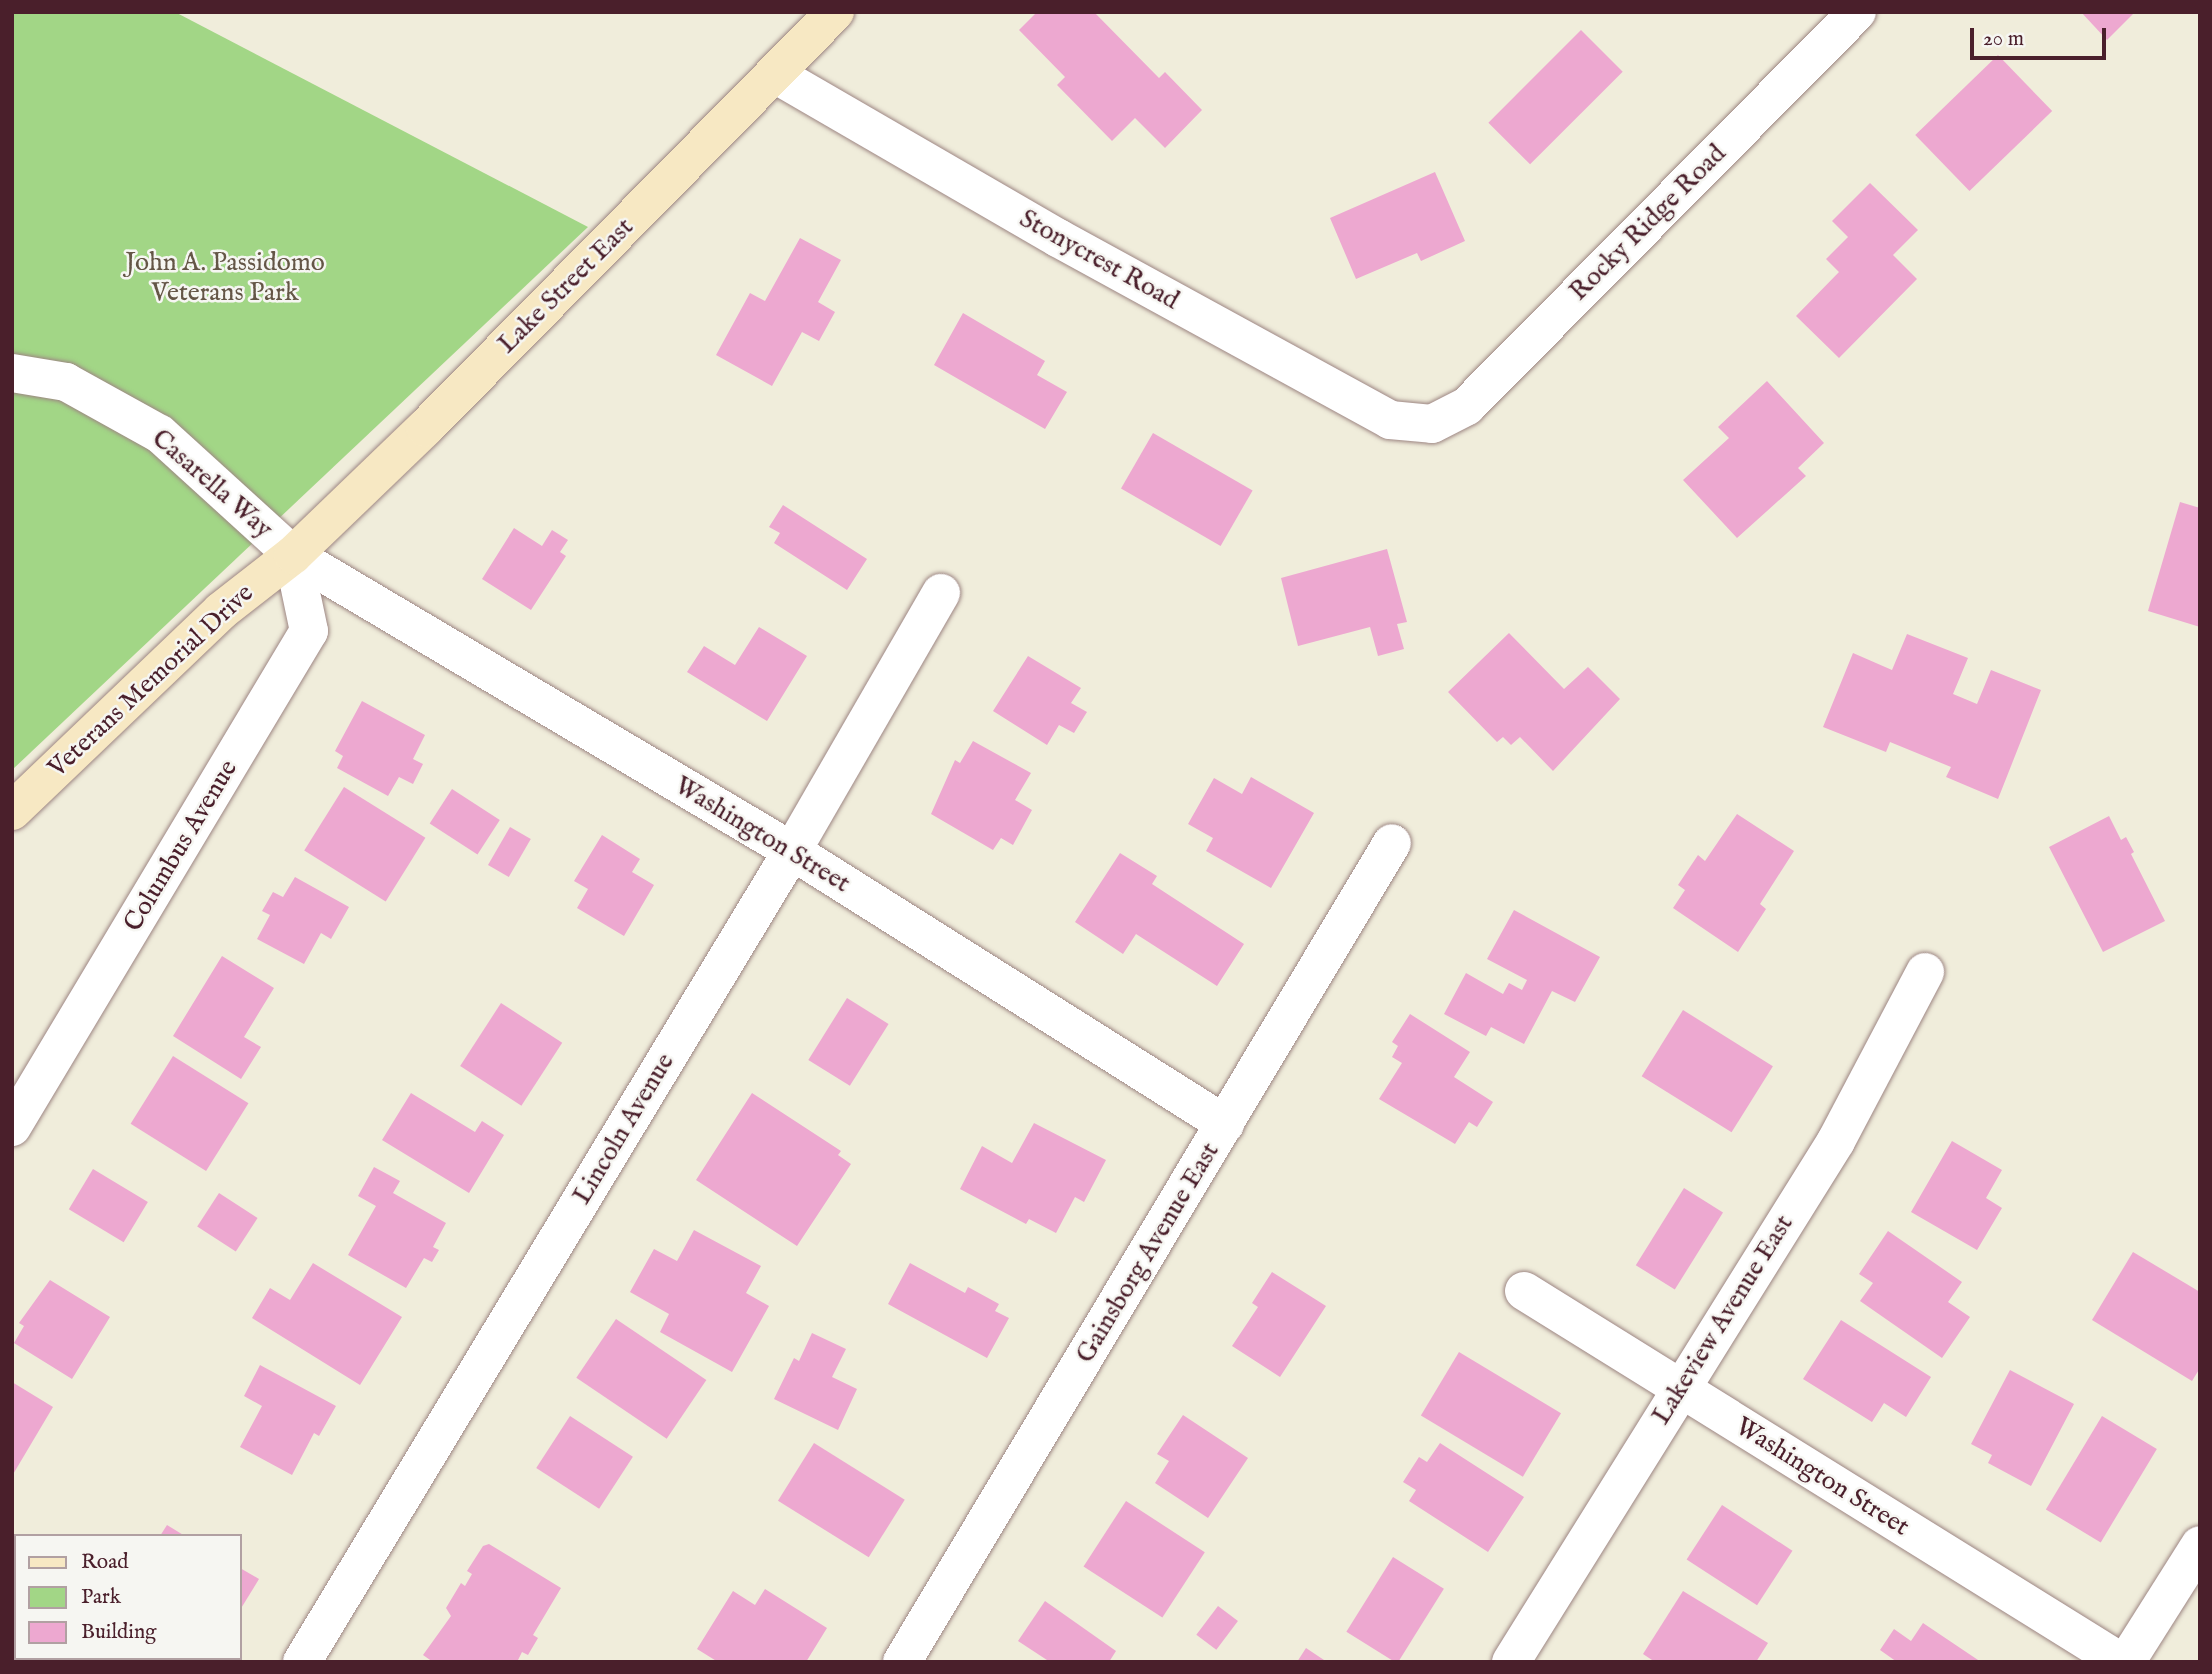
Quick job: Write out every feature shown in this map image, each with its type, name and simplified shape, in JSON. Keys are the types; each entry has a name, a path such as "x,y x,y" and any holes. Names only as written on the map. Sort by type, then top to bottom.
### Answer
{"main road":[{"name":"Lake Street East","path":"293,555 835,12"},
{"name":"Veterans Memorial Drive","path":"12,811 221,611 293,555"}],"street":[{"name":"Rocky Ridge Road","path":"1432,424 1467,406 1857,12"},
{"name":"Stonycrest Road","path":"775,74 1058,239 1390,421 1432,424"},
{"name":"Casarella Way","path":"12,373 66,382 160,434 293,555"},
{"name":"Washington Street","path":"293,555 792,850 1225,1124"},
{"name":"Columbus Avenue","path":"12,1127 309,631 293,555"},
{"name":"Lincoln Avenue","path":"302,1662 792,850 941,593"},
{"name":"Gainsborg Avenue East","path":"902,1662 1392,843"},
{"name":"Lakeview Avenue East","path":"1511,1662 1836,1141 1925,972"},
{"name":"Washington Street","path":"1524,1291 2123,1662"},
{"path":"2123,1662 2200,1545"}],"green space":[{"name":"John A. Passidomo Veterans Park","path":"12,12 175,12 588,227 12,770"}],"building":[{"path":"1037,12 1094,12 1159,78 1165,72 1202,110 1165,148 1135,118 1112,141 1057,85 1065,77 1019,30"},
{"path":"2081,12 2135,12 2107,40"},
{"path":"1581,30 1623,72 1530,164 1488,123"},
{"path":"1998,55 2052,111 1969,191 1915,135"},
{"path":"1435,172 1465,241 1421,261 1417,253 1356,279 1330,218"},
{"path":"1870,183 1918,230 1893,255 1917,279 1839,358 1796,316 1839,272 1826,259 1848,237 1832,221"},
{"path":"800,238 841,260 818,302 835,312 819,341 802,332 772,386 716,355 750,293 765,301"},
{"path":"963,313 1045,361 1037,375 1067,392 1045,429 934,365"},
{"path":"1767,381 1824,443 1798,468 1806,476 1737,538 1683,480 1729,438 1718,427"},
{"path":"1153,433 1253,490 1221,546 1121,488"},
{"path":"2180,502 2200,508 2200,627 2148,611"},
{"path":"783,505 867,559 847,590 774,543 780,533 769,527"},
{"path":"514,528 542,546 552,530 568,540 560,552 566,556 531,610 482,579"},
{"path":"1387,549 1407,622 1397,624 1404,649 1378,656 1370,627 1298,646 1281,578"},
{"path":"759,627 807,656 767,721 687,672 704,646 735,665"},
{"path":"1509,633 1564,689 1588,667 1620,699 1553,771 1520,737 1511,745 1503,737 1497,742 1448,692"},
{"path":"1907,634 1968,658 1953,694 1977,704 1991,670 2041,690 1998,799 1946,777 1951,767 1890,742 1886,752 1823,727 1853,653 1892,670"},
{"path":"1028,656 1081,688 1071,703 1087,712 1074,733 1059,725 1047,745 993,711"},
{"path":"362,701 425,735 413,759 423,764 413,784 399,777 388,796 337,768 343,756 335,751"},
{"path":"973,741 1031,773 1015,800 1032,810 1013,845 1001,838 993,850 931,814 955,760 960,763"},
{"path":"1251,777 1314,813 1271,888 1206,851 1213,838 1188,824 1214,778 1242,794"},
{"path":"344,787 425,838 386,901 304,851"},
{"path":"452,789 500,820 477,854 430,823"},
{"path":"1737,814 1794,851 1760,904 1766,909 1738,952 1673,908 1685,890 1678,885 1698,855 1705,861"},
{"path":"2109,816 2121,840 2126,837 2134,852 2131,854 2165,921 2103,952 2049,847"},
{"path":"510,827 531,839 509,877 488,865"},
{"path":"602,835 640,859 632,872 654,885 624,936 577,908 588,889 574,881"},
{"path":"1120,853 1157,876 1152,884 1244,944 1217,986 1136,934 1123,954 1075,922"},
{"path":"295,877 349,907 331,939 321,933 304,964 257,939 270,915 262,911 273,892 283,897"},
{"path":"1514,910 1600,957 1575,1002 1552,991 1524,1044 1491,1027 1486,1036 1444,1014 1466,973 1503,994 1509,983 1522,990 1527,980 1487,959"},
{"path":"222,956 274,988 244,1037 261,1047 241,1079 173,1036"},
{"path":"847,998 889,1024 850,1086 808,1060"},
{"path":"501,1003 562,1043 521,1106 460,1066"},
{"path":"1683,1010 1773,1066 1732,1132 1642,1076"},
{"path":"1410,1014 1470,1052 1454,1077 1493,1102 1477,1127 1469,1122 1455,1144 1379,1099 1402,1063 1392,1057 1398,1046 1392,1042"},
{"path":"173,1056 248,1103 206,1171 131,1124"},
{"path":"411,1093 475,1132 482,1121 504,1135 469,1193 382,1140"},
{"path":"752,1093 841,1151 838,1155 851,1164 797,1246 696,1180"},
{"path":"1034,1123 1106,1160 1084,1202 1075,1197 1056,1233 1029,1219 1026,1224 960,1189 982,1146 1012,1163"},
{"path":"1952,1141 2002,1170 1986,1198 2002,1208 1977,1250 1911,1212"},
{"path":"374,1167 400,1181 393,1193 446,1223 433,1247 439,1250 432,1262 424,1258 406,1288 348,1255 376,1206 358,1196"},
{"path":"93,1169 148,1202 124,1242 69,1209"},
{"path":"1684,1188 1723,1212 1675,1290 1636,1265"},
{"path":"219,1193 258,1218 236,1252 197,1227"},
{"path":"694,1230 761,1266 746,1293 769,1306 732,1372 660,1332 669,1314 630,1292 654,1249 677,1261"},
{"path":"1888,1231 1962,1282 1948,1302 1970,1317 1942,1358 1860,1301 1873,1283 1859,1274"},
{"path":"2133,1252 2200,1292 2200,1368 2192,1381 2092,1320"},
{"path":"313,1263 402,1317 360,1385 252,1318 270,1288 290,1300"},
{"path":"910,1263 965,1293 968,1287 999,1304 995,1311 1009,1318 987,1358 888,1304"},
{"path":"1272,1272 1326,1306 1280,1377 1232,1346 1258,1307 1252,1303"},
{"path":"50,1280 110,1317 72,1379 14,1343 24,1326 19,1323"},
{"path":"616,1319 706,1380 667,1439 576,1378"},
{"path":"1841,1320 1931,1377 1906,1417 1884,1403 1872,1422 1803,1379"},
{"path":"812,1333 846,1349 832,1377 857,1389 838,1430 774,1399 794,1358 799,1361"},
{"path":"1459,1352 1561,1413 1523,1477 1421,1415"},
{"path":"260,1365 336,1406 319,1436 314,1433 292,1475 240,1447 262,1406 244,1396"},
{"path":"2010,1370 2074,1404 2031,1486 1988,1463 1992,1455 1971,1444"},
{"path":"12,1382 53,1407 12,1476"},
{"path":"1183,1415 1248,1458 1208,1518 1155,1483 1169,1461 1157,1454"},
{"path":"570,1416 633,1457 599,1509 536,1468"},
{"path":"2102,1416 2157,1449 2101,1542 2046,1509"},
{"path":"814,1443 905,1500 869,1557 778,1501"},
{"path":"1440,1443 1524,1497 1488,1552 1409,1501 1416,1490 1403,1482 1419,1457 1427,1462"},
{"path":"1126,1501 1205,1552 1162,1618 1084,1566"},
{"path":"1722,1505 1792,1551 1757,1605 1687,1560"},
{"path":"167,1525 182,1534 161,1534"},
{"path":"489,1544 561,1588 533,1635 538,1638 528,1655 522,1652 517,1662 433,1662 423,1655 451,1616 446,1608 461,1583 465,1586 472,1574 467,1571 483,1546"},
{"path":"1393,1557 1444,1589 1398,1662 1346,1632"},
{"path":"242,1569 259,1579 242,1607"},
{"path":"765,1589 827,1628 806,1662 718,1662 697,1649 733,1591 755,1605"},
{"path":"1683,1591 1768,1643 1756,1662 1655,1662 1643,1654"},
{"path":"1045,1601 1116,1651 1109,1662 1050,1662 1018,1641"},
{"path":"1218,1606 1238,1621 1216,1650 1196,1635"},
{"path":"1923,1623 1981,1662 1897,1662 1880,1650 1894,1629 1911,1641"},
{"path":"1306,1648 1327,1662 1297,1662"},
{"path":"168,1660 210,1660 209,1662"}]}
